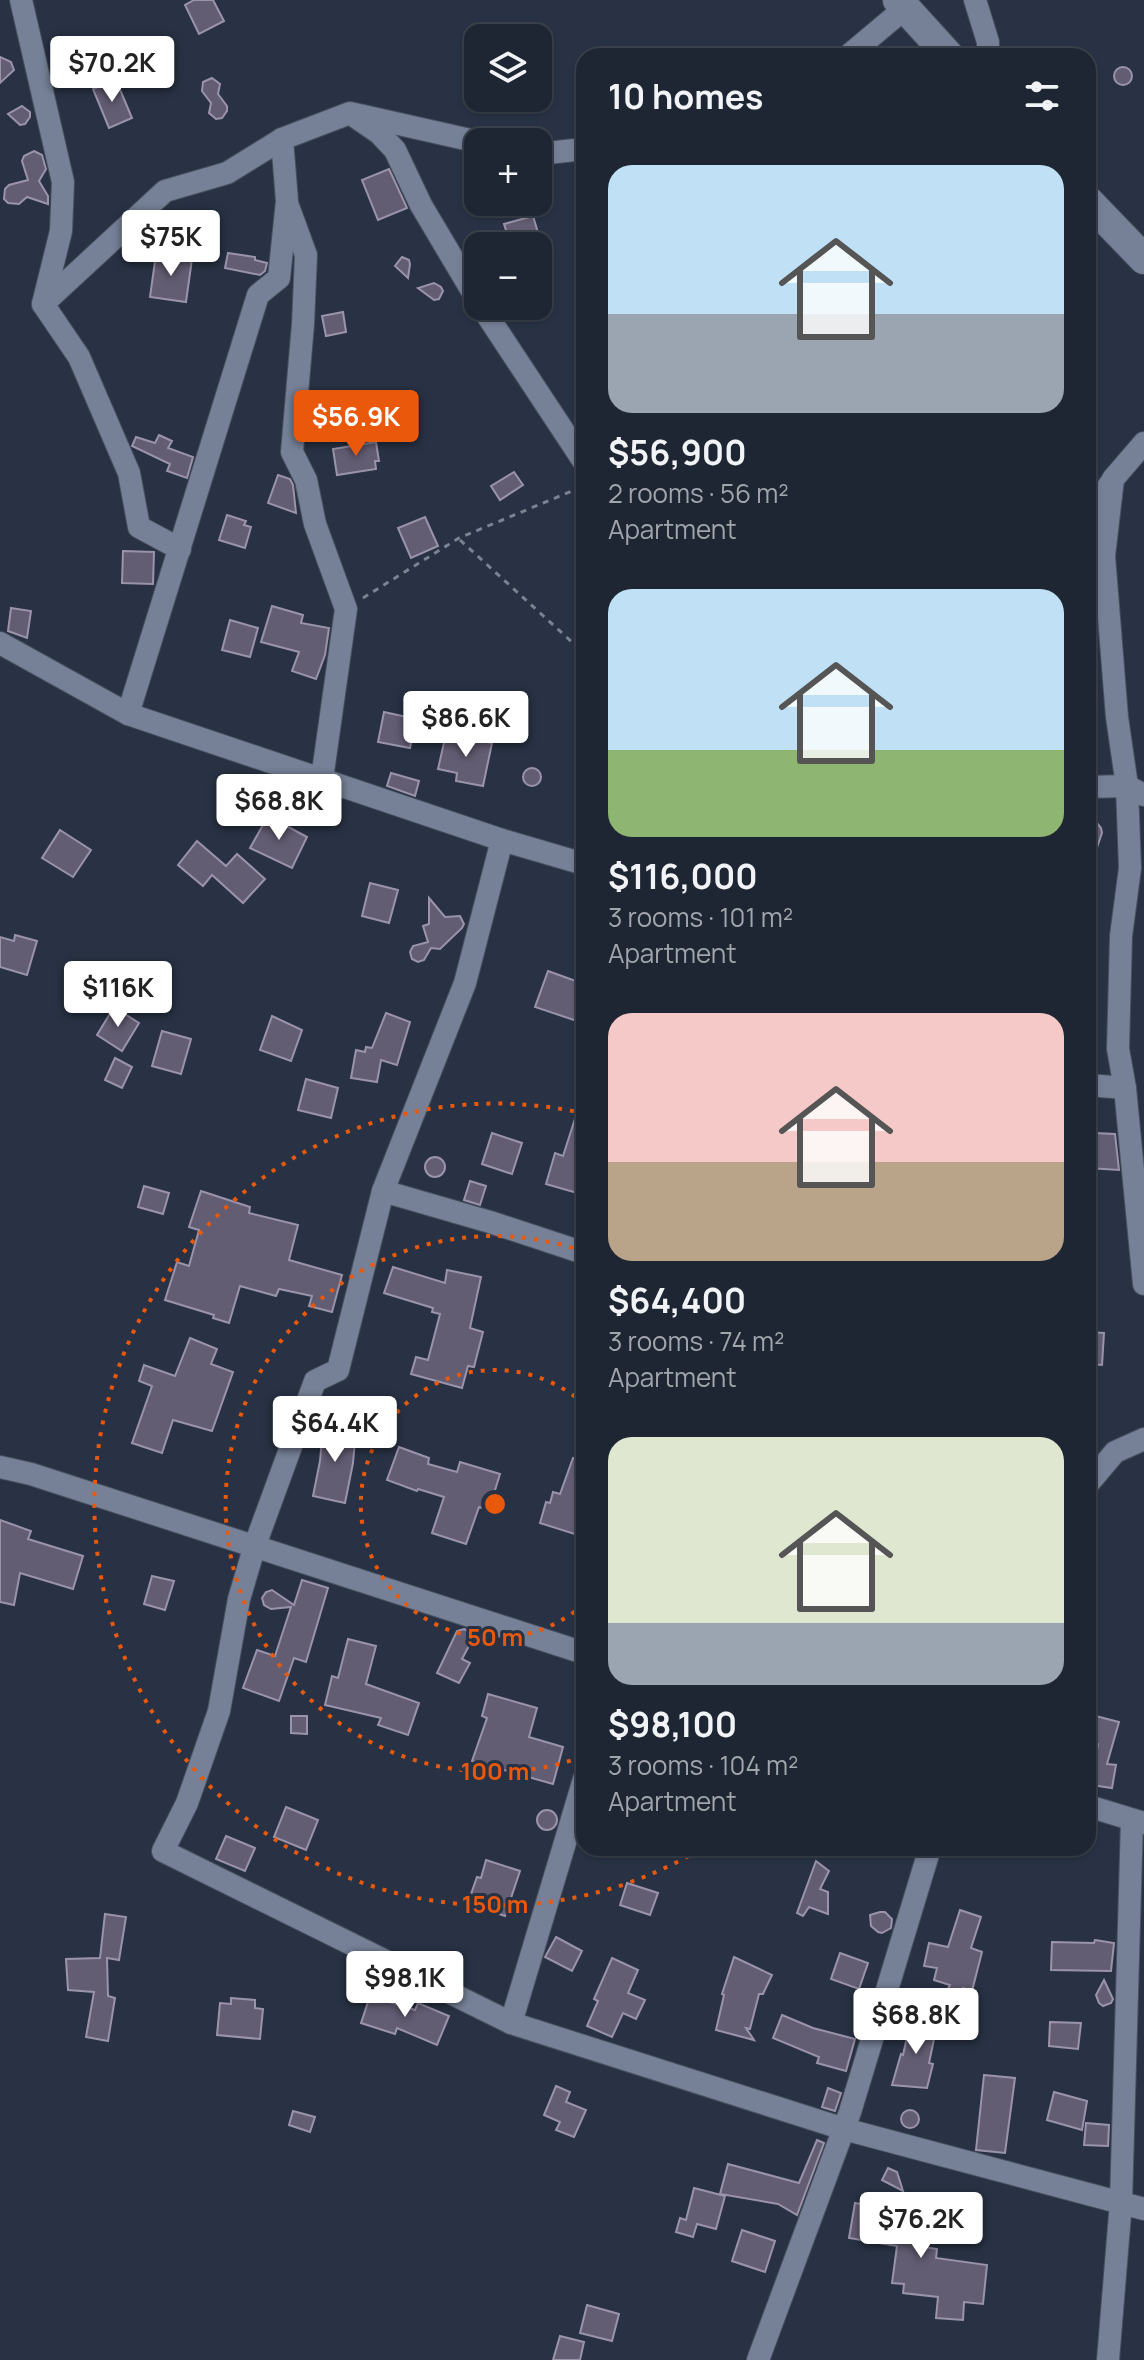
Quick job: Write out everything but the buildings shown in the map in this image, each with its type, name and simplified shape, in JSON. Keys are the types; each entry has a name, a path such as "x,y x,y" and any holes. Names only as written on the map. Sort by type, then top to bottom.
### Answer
{"street":[{"path":"21,0 63,182 61,231 43,304 79,357 129,473 139,527 180,549"},
{"path":"975,0 988,48"},
{"path":"856,48 901,5 941,48"},
{"path":"43,304 165,191 227,173 282,139 350,113 464,139"},
{"path":"350,113 379,133 395,150 421,205 464,277"},
{"path":"128,714 258,295 279,278 287,201 282,139"},
{"path":"552,152 576,150"},
{"path":"287,201 306,255 292,452 306,480 315,524 346,609 322,779"},
{"path":"1096,209 1144,259"},
{"path":"491,320 576,450"},
{"path":"1096,504 1144,443"},
{"path":"1113,479 1104,556 1117,717 1136,791 1121,936 1118,1049 1125,1088 1144,1284"},
{"path":"0,643 128,714 502,840 576,862"},
{"path":"1096,788 1136,791"},
{"path":"502,840 465,983 383,1191 338,1370 315,1381 255,1545 239,1599 219,1711 187,1803 163,1851 511,2023 844,2129 1144,2209"},
{"path":"1096,1086 1125,1088"},
{"path":"383,1191 576,1250"},
{"path":"1096,1475 1115,1452 1144,1439"},
{"path":"0,1467 255,1545 576,1650"},
{"path":"511,2023 576,1806"},
{"path":"1096,1808 1138,1821 1121,2202 1108,2360"},
{"path":"758,2360 844,2129 928,1856"}],"path":[{"path":"346,609 459,538 576,489"},
{"path":"459,538 576,646"}]}
